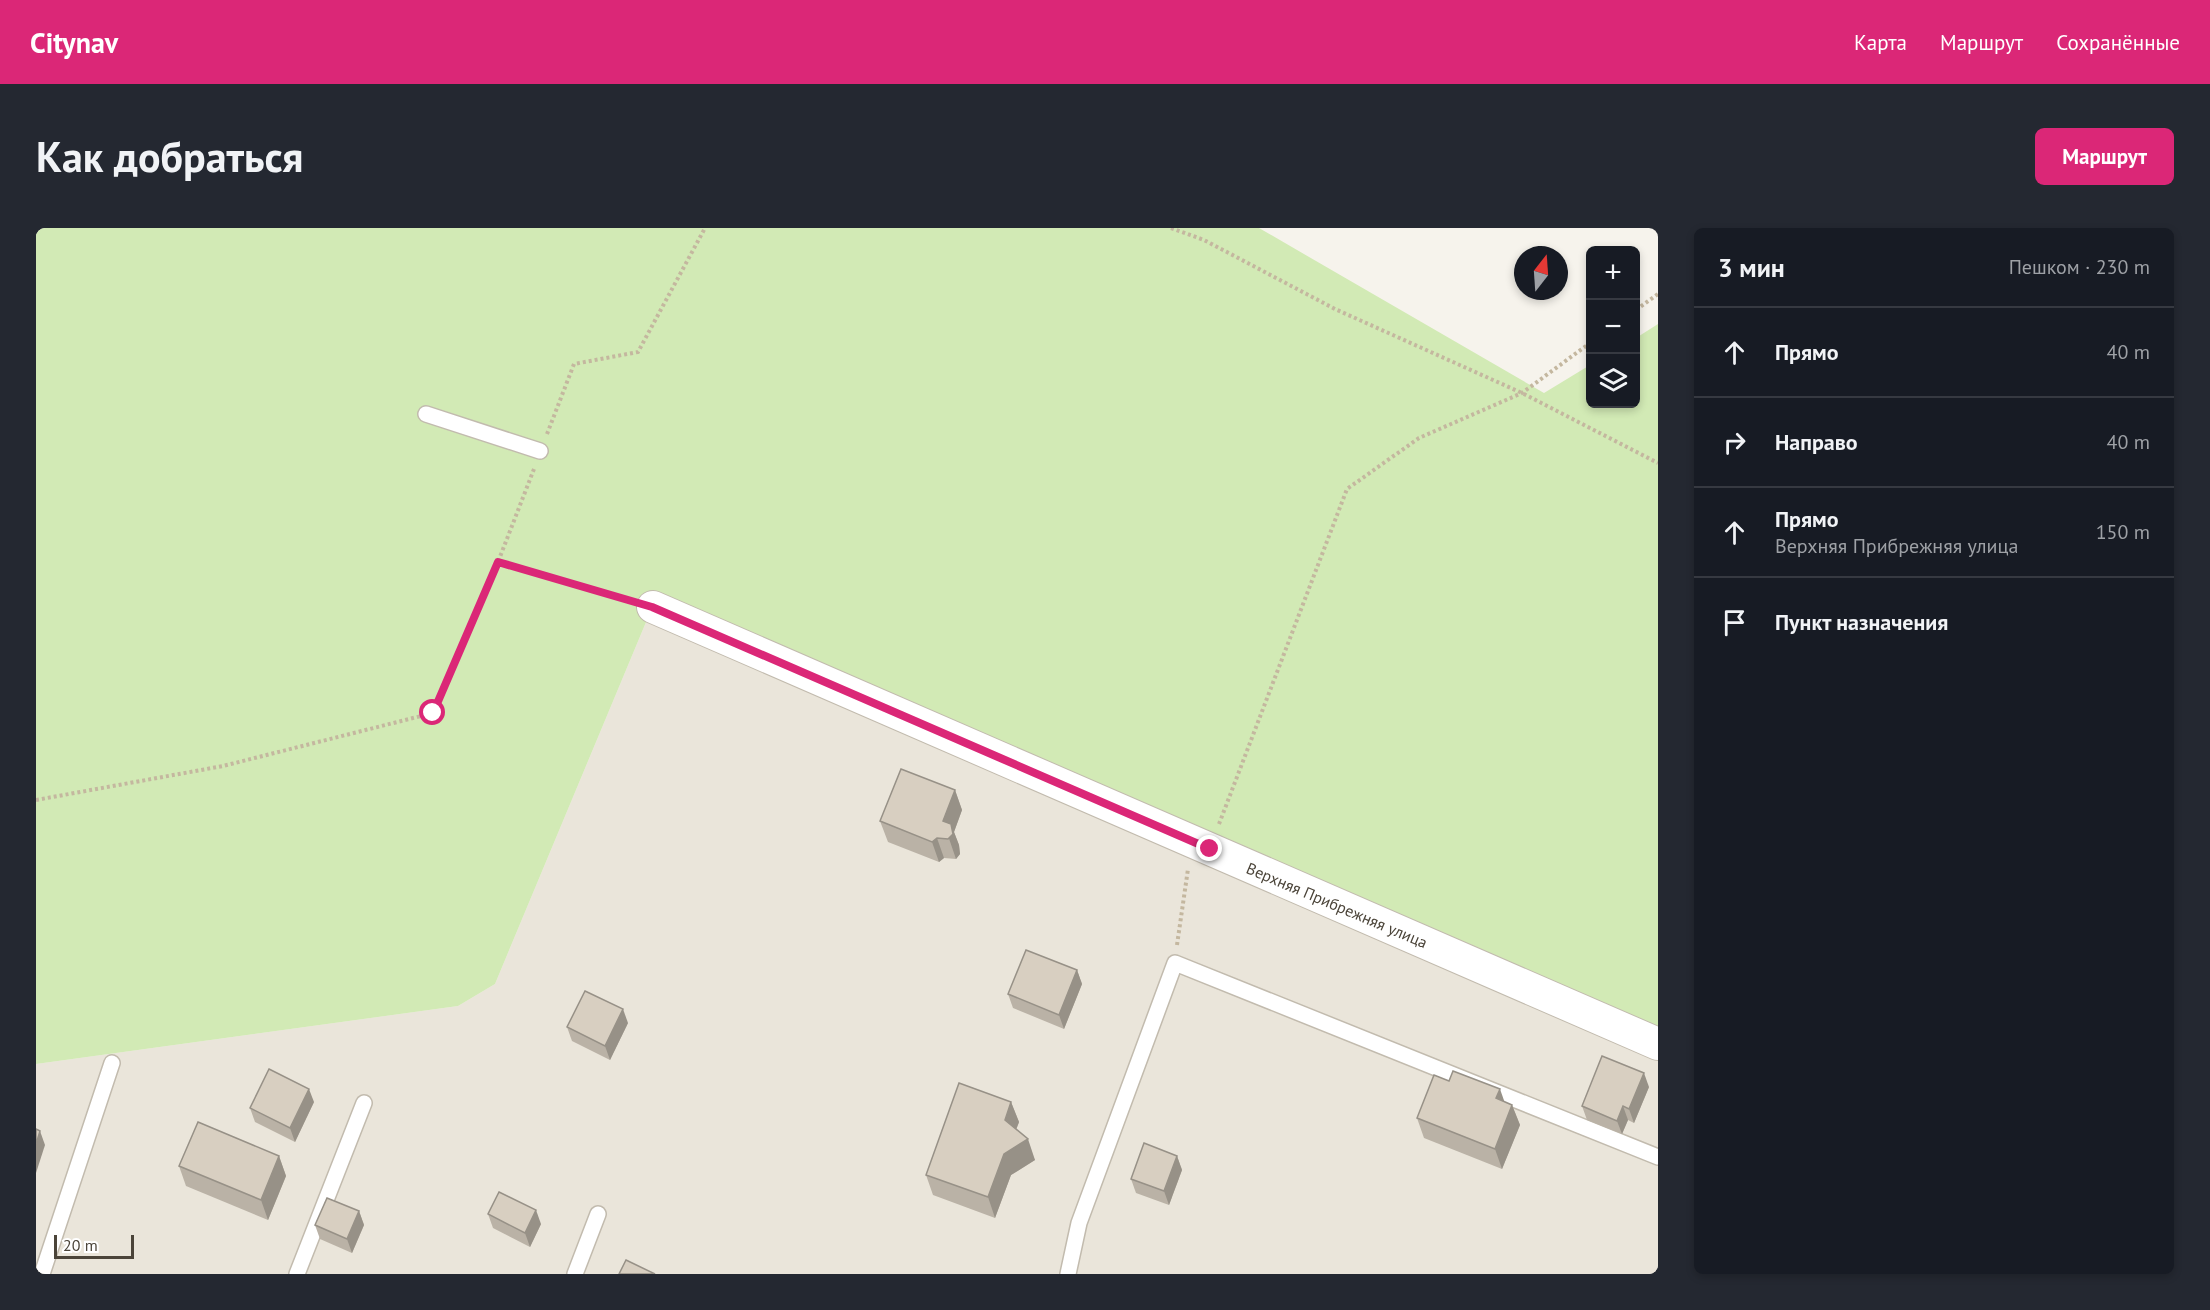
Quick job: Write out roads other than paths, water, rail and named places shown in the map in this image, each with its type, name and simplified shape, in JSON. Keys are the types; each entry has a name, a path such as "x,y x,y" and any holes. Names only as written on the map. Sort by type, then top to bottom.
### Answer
{"street":[{"name":"Верхняя Прибрежняя улица","path":"652,607 1658,1044"}],"lane":[{"path":"426,414 540,451"},
{"path":"1068,1274 1079,1223 1175,963 1658,1157"},
{"path":"42,1274 112,1063"},
{"path":"297,1274 364,1103"},
{"path":"575,1274 597,1214"}]}
